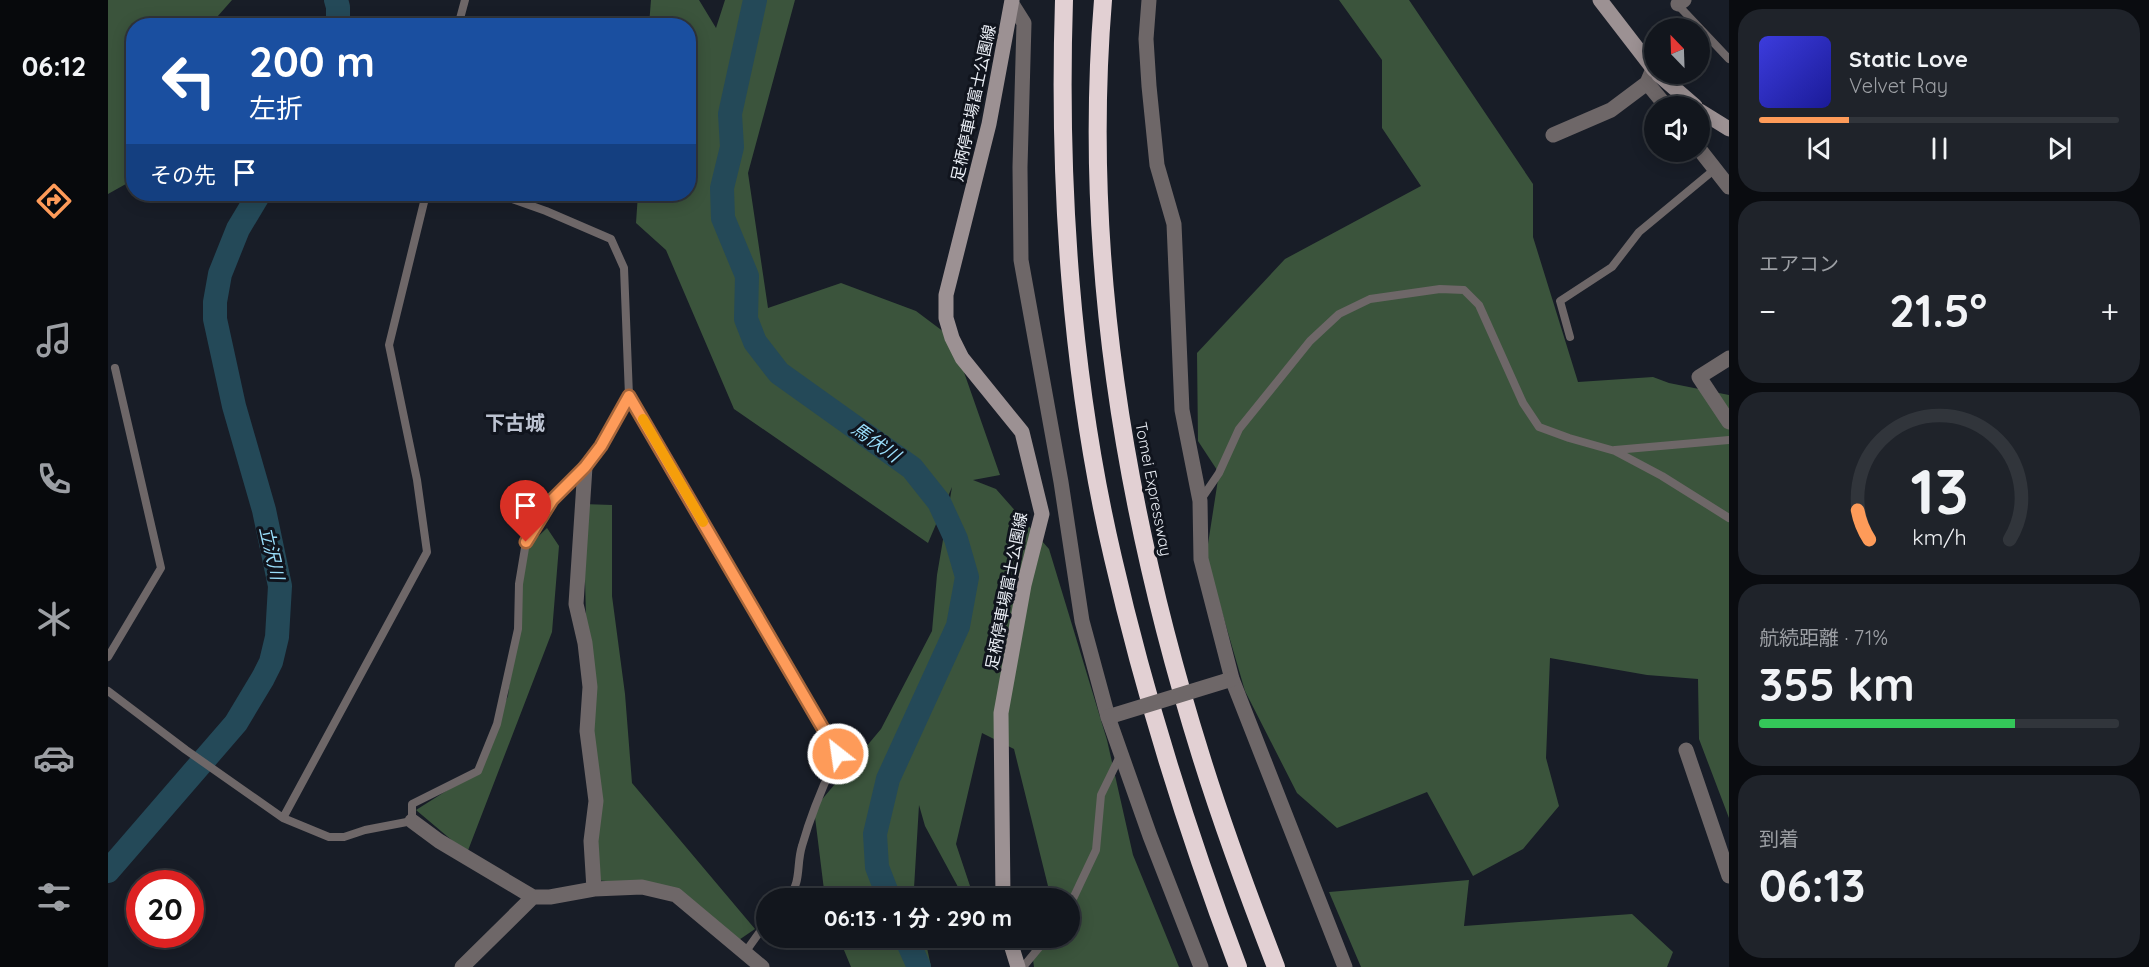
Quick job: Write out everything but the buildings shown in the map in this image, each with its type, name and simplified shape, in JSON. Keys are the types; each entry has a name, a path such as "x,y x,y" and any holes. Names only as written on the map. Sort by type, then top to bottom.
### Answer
{"highway":[{"path":"1064,0 1063,115 1070,264 1080,366 1095,466 1113,557 1138,657 1183,809 1238,967"},
{"name":"Tomei Expressway","path":"1103,0 1098,91 1101,225 1113,369 1126,454 1144,546 1201,756 1242,877 1276,967"}],"main road":[{"path":"1600,0 1644,61"},
{"name":"足柄停車場富士公園線","path":"1003,888 1001,713 1024,585 1042,514 1022,432 962,358 952,338 946,318 946,295 989,124 1012,2"},
{"path":"1666,84 1682,96"},
{"path":"1710,117 1729,129"},
{"path":"1012,948 1018,967"}],"street":[{"path":"1149,0 1146,39 1149,86 1157,165 1174,225 1182,410 1200,501 1201,559 1232,679 1346,967"},
{"path":"1012,2 1023,23 1021,260 1061,482 1082,621 1108,717 1150,836 1201,967"},
{"path":"1553,135 1611,110 1644,82"},
{"path":"1709,162 1729,187"},
{"path":"1729,358 1699,377 1729,422"},
{"path":"585,467 576,604 585,643 590,687 587,731 596,801 591,841 594,889"},
{"path":"1108,717 1232,679"},
{"path":"1686,750 1729,876"},
{"path":"412,821 439,841 533,897 550,897 594,889 642,887 676,894 762,967"},
{"path":"462,967 533,897"}],"lane":[{"path":"460,18 465,0"},
{"path":"1678,2 1729,59"},
{"path":"1570,337 1560,301 1612,267 1639,231 1714,168"},
{"path":"283,818 427,552 417,480 389,345 424,201"},
{"path":"518,201 611,239 624,268 629,396 838,754 823,787 801,848 796,888"},
{"path":"1200,501 1219,473 1239,429 1310,341 1340,314 1370,299 1440,289 1464,290 1479,305 1523,403 1539,427 1569,438 1615,450 1729,518"},
{"path":"108,657 161,568 116,368"},
{"path":"108,691 186,750 283,818 328,837 344,837 412,821 412,804 478,771 496,724 518,629 519,584 526,542 552,500 585,467 601,446 629,396"},
{"path":"1615,450 1729,440"},
{"path":"1078,888 1096,850 1101,795 1122,754"},
{"path":"744,954 756,937"},
{"path":"1023,967 1039,948"}],"green space":[{"path":"108,0 232,0 216,18 126,18 126,184 108,194"},
{"path":"651,0 699,0 716,28 725,0 795,0 748,173 768,308 841,283 916,311 952,338 1000,475 973,480 996,489 1049,549 1107,740 1133,855 1179,967 1034,967 1031,948 1080,948 1080,888 1047,888 1014,749 982,733 956,844 971,888 959,888 925,826 919,805 914,888 824,888 814,809 881,729 932,631 937,575 952,487 928,543 734,409 666,250 636,223 638,201 696,201 696,18 650,18"},
{"path":"1339,0 1409,0 1533,184 1533,237 1578,382 1653,377 1669,383 1729,395 1729,818 1699,739 1698,679 1647,675 1550,658 1546,758 1559,806 1523,849 1473,876 1427,792 1337,828 1297,793 1245,691 1206,557 1219,473 1198,441 1197,353 1285,259 1421,186 1382,128 1382,60"},
{"path":"583,504 612,505 612,596 625,694 632,783 755,929 733,944 660,885 593,880"},
{"path":"547,528 559,546 552,632 467,853 416,810 473,774 508,696 525,549"},
{"path":"1469,880 1464,926 1632,914 1673,952 1667,967 1361,967 1329,892"},
{"path":"843,948 927,948 931,967 851,967"}],"waterway":[{"name":"立沢川","path":"336,0 338,18"},
{"name":"馬伏川","path":"755,0 730,114 732,147 722,188 723,218 747,276 746,319 755,342 779,373 912,468 939,502 956,539 967,577 958,626 888,779 875,834 877,867 885,888"},
{"name":"立沢川","path":"108,871 236,723 271,662 277,637 280,586 264,510 234,406 215,319 215,302 220,274 238,229 255,201"},
{"name":"馬伏川","path":"910,948 919,967"}],"slow traffic":[{"path":"643,419 703,522"}],"district":[{"name":"下古城","path":"515,422"}],"route":[{"path":"526,542 552,500 585,467 601,446 629,396 838,754"}]}
